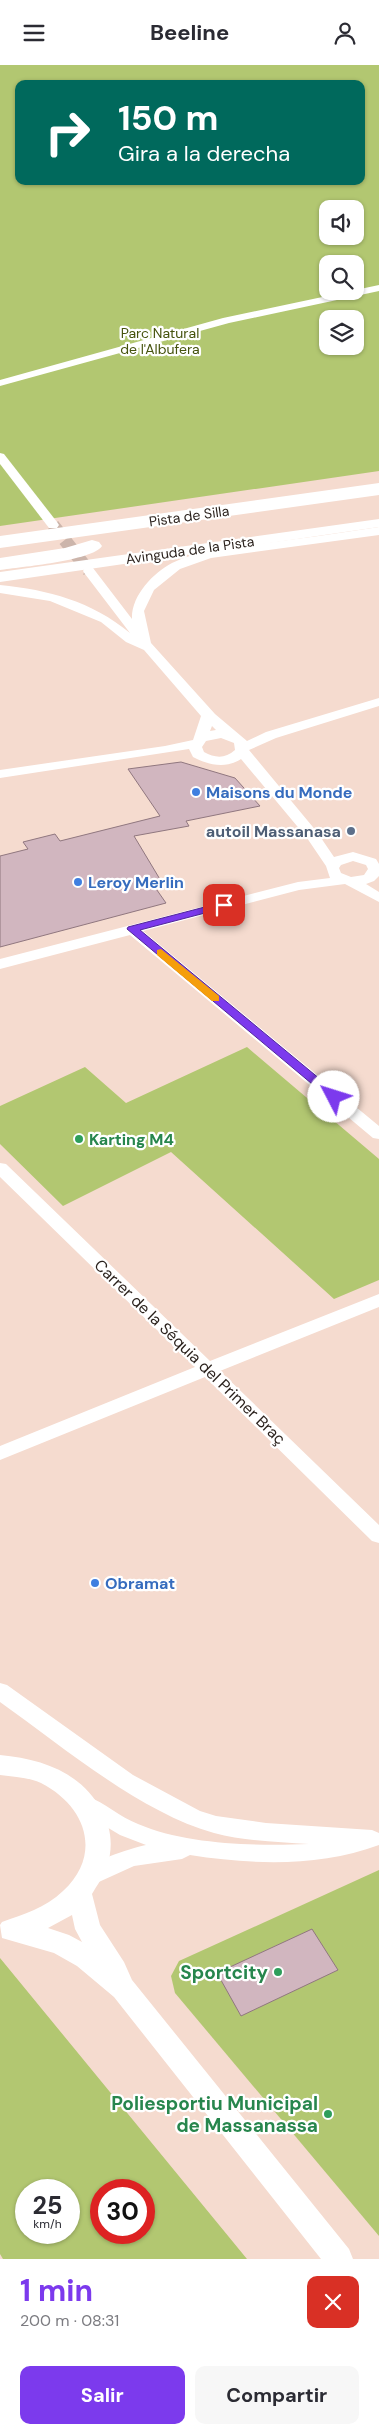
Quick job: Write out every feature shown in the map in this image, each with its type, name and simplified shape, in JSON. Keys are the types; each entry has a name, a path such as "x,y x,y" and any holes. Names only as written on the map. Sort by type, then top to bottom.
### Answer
{"highway":[{"name":"Pista de Silla","path":"0,542 50,530 379,489"},
{"name":"Pista de Silla","path":"0,557 92,546 379,505"},
{"path":"0,534 50,530"},
{"path":"0,564 69,554 92,546"}],"street":[{"path":"0,383 227,320 379,287"},
{"path":"0,456 50,530"},
{"name":"Avinguda de la Pista","path":"0,577 379,523"},
{"name":"Avinguda de la Pista","path":"191,560 209,555 379,531"},
{"path":"146,647 139,617 142,599 149,588 162,577 176,566 191,560"},
{"path":"89,571 146,647 208,716 238,743 259,774 319,843 335,875 379,898"},
{"path":"0,589 50,597 81,608 105,620 133,641 146,647"},
{"path":"0,774 198,745 220,734 238,743 271,735 379,702"},
{"path":"198,745 208,716"},
{"path":"227,761 237,757 238,743"},
{"path":"198,745 210,760 227,761 259,774"},
{"path":"319,843 366,858 374,865 379,889"},
{"path":"298,886 332,867 340,859 366,858"},
{"path":"0,964 298,886 362,881 375,873"},
{"path":"132,929 379,1134"},
{"name":"Carrer de la Séquia del Primer Braç","path":"0,1168 379,1536"},
{"path":"0,1453 379,1300"},
{"path":"0,1691 126,1781 194,1818 216,1825 266,1833 376,1837"},
{"path":"4,1761 40,1770 63,1781 87,1805 94,1822 98,1840 96,1859 84,1885 88,1929 115,1970 123,1989"},
{"path":"87,1805 133,1831 159,1839 237,1853 296,1853 349,1847 376,1837"},
{"path":"5,1930 43,1920 62,1908 84,1885 125,1858 150,1851 214,1849"},
{"path":"5,1930 60,1943 86,1957 123,1989 339,2259"}],"green space":[{"name":"Parc Natural de l'Albufera","path":"0,65 379,65 379,471 0,526"},
{"path":"247,1047 379,1159 379,1280 334,1299 171,1152 63,1206 0,1144 0,1106 85,1067 126,1103"},
{"name":"Poliesportiu Municipal de Massanassa","path":"379,1870 379,2236 175,1993 171,1976 179,1961"},
{"path":"0,1958 247,2259 3,2259 0,2254"}],"building":[{"name":"Leroy Merlin","path":"181,762 235,778 260,806 186,821 189,826 134,836 161,881 152,883 166,903 0,947 0,856 28,849 23,842 55,834 60,841 160,816 128,769"},
{"name":"Sportcity","path":"312,1929 338,1970 241,2016 217,1973"}],"tunnel":[{"path":"53,525 89,571"}],"slow traffic":[{"path":"161,952 216,998"}],"place":[{"name":"Maisons du Monde","path":"196,792"},
{"name":"autoil Massanasa","path":"351,831"},
{"name":"Leroy Merlin","path":"78,882"},
{"name":"Karting M4","path":"79,1139"},
{"name":"Obramat","path":"95,1583"},
{"name":"Sportcity","path":"278,1972"},
{"name":"Poliesportiu Municipal de Massanassa","path":"328,2114"}],"route":[{"path":"224,905 132,929 334,1097"}]}
